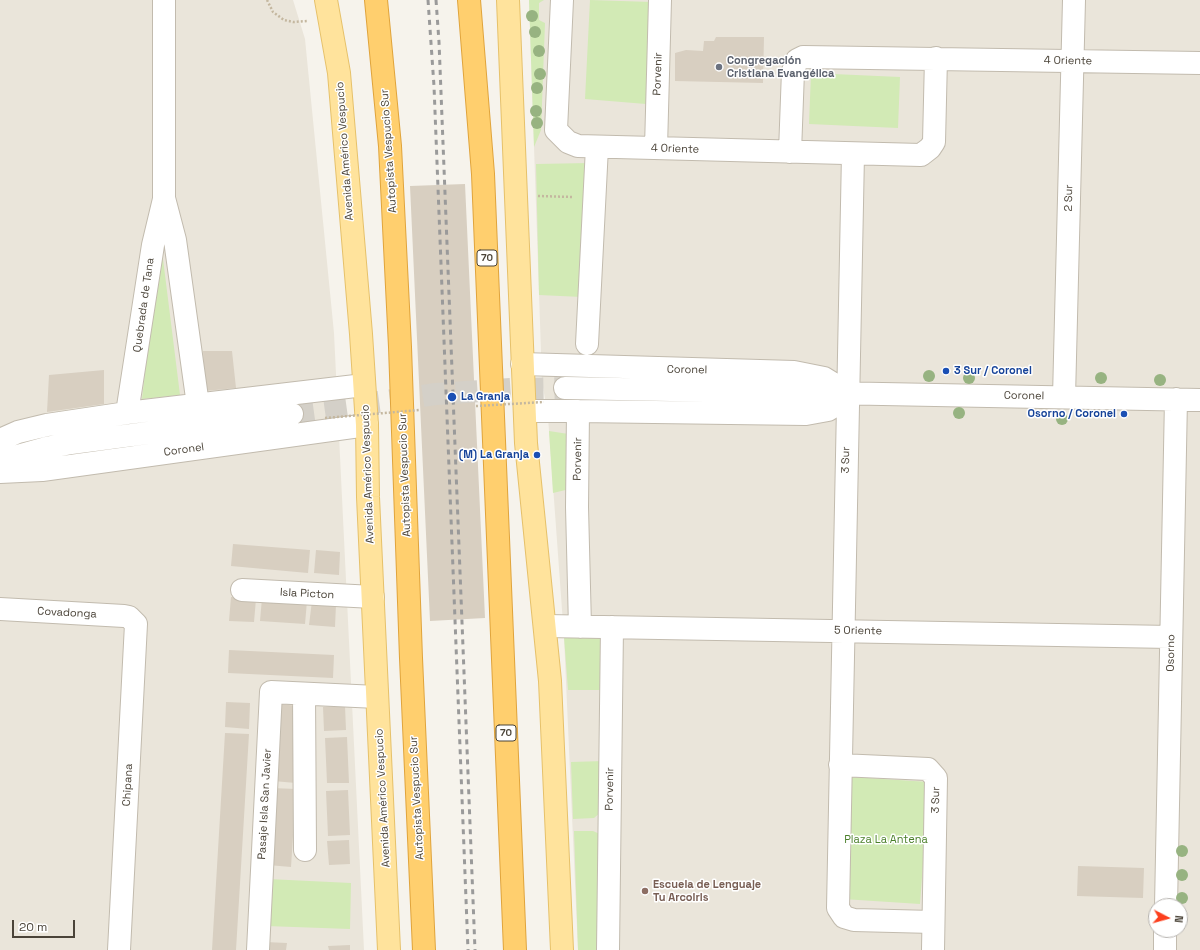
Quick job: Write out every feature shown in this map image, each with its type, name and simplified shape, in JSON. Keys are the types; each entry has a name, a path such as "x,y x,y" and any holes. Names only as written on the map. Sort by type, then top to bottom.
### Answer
{"highway":[{"path":"364,0 383,71"},
{"name":"Autopista Vespucio Sur","path":"376,0 390,146 400,347 411,658 424,950"},
{"name":"70","path":"469,0 483,174 515,950"}],"main road":[{"name":"Avenida Américo Vespucio","path":"326,0 339,73 367,425 368,497 389,950"},
{"path":"508,0 522,364 529,476 546,626 554,755 562,950"}],"street":[{"name":"Quebrada de Tana","path":"128,413 153,245 164,198 164,0"},
{"name":"4 Oriente","path":"562,0 556,130 562,137 578,146 915,155 926,152 934,142 936,58"},
{"name":"Porvenir","path":"656,148 660,0"},
{"name":"2 Sur","path":"1064,397 1074,0"},
{"name":"4 Oriente","path":"790,152 793,71 797,60 809,56 1200,63"},
{"path":"587,344 597,147"},
{"name":"3 Sur","path":"852,154 837,901 840,914 854,920 933,922"},
{"name":"Quebrada de Tana","path":"164,198 175,240 198,405"},
{"name":"Coronel","path":"522,364 794,372 824,378 840,386 848,393"},
{"path":"0,440 33,428 128,413 364,385"},
{"name":"Coronel","path":"565,388 1200,400"},
{"path":"525,412 578,411 806,414 828,410 848,393"},
{"name":"Osorno","path":"1166,898 1176,399"},
{"name":"Porvenir","path":"578,411 577,507 580,627"},
{"name":"Coronel","path":"0,461 71,443 292,414"},
{"name":"Coronel","path":"0,472 42,470 367,425"},
{"name":"Isla Picton","path":"242,590 373,597"},
{"name":"Covadonga","path":"0,609 124,616 134,620"},
{"name":"Chipana","path":"119,950 137,629 134,620"},
{"name":"5 Oriente","path":"546,626 1171,637"},
{"name":"Porvenir","path":"608,950 612,627"},
{"name":"Pasaje Isla San Javier","path":"258,950 271,692 377,697"},
{"path":"304,694 305,850"},
{"name":"3 Sur","path":"840,765 928,769 933,773 936,784 932,950"},
{"path":"1165,938 1165,950"}],"path":[{"path":"267,0 273,12 284,20 293,22 311,21"},
{"path":"534,196 595,197"},
{"path":"476,406 544,402"},
{"path":"324,418 420,410"}],"shaded area":[{"path":"0,0 293,0 305,39 334,333 364,950 0,950"},
{"path":"529,0 1200,0 1200,950 578,950 564,637 548,417 542,381"}],"green space":[{"path":"529,0 544,0 539,3 539,20 545,23 541,130 534,147"},
{"path":"590,0 652,2 646,104 585,99"},
{"path":"811,73 900,77 898,128 809,124"},
{"path":"589,163 582,297 539,295 536,164"},
{"path":"160,235 180,395 142,399"},
{"path":"549,431 575,435 574,488 553,493"},
{"path":"564,637 599,637 604,646 604,690 568,690"},
{"path":"604,761 602,811 594,818 573,819 571,762"},
{"name":"Plaza La Antena","path":"852,777 929,782 920,904 843,899"},
{"path":"574,831 593,831 602,835 599,950 578,950"},
{"path":"268,879 351,883 350,929 266,926"}],"building":[{"name":"Congregación Cristiana Evangélica","path":"716,37 764,37 763,83 675,81 675,53 686,50 703,51 704,41 714,41"},
{"path":"465,184 485,618 430,621 410,186"},
{"path":"203,351 232,351 236,388 205,391"},
{"path":"104,370 104,404 47,412 49,375"},
{"path":"233,544 310,550 308,573 231,566"},
{"path":"316,550 340,552 339,575 314,573"},
{"path":"231,597 256,599 254,622 229,621"},
{"path":"262,598 307,601 305,624 260,621"},
{"path":"312,601 336,604 335,627 309,625"},
{"path":"229,650 334,655 333,678 228,673"},
{"path":"226,702 250,703 249,729 225,727"},
{"path":"277,704 300,706 296,783 273,781"},
{"path":"345,706 346,730 324,731 323,707"},
{"path":"225,733 249,734 236,950 212,950"},
{"path":"347,737 349,783 327,783 325,738"},
{"path":"272,788 296,789 291,867 268,865"},
{"path":"348,790 350,835 328,836 326,791"},
{"path":"349,840 350,864 329,865 327,841"},
{"path":"1078,866 1144,868 1143,898 1077,896"},
{"path":"265,942 287,943 286,950 264,950"},
{"path":"350,945 350,950 329,950 328,946"}],"tunnel":[{"path":"292,414 436,394 511,389 565,388"}],"railway":[{"path":"428,0 434,86 468,950"},
{"path":"436,0 439,42 475,950"}],"place":[{"name":"Congregación Cristiana Evangélica","path":"719,67"},
{"name":"3 Sur / Coronel","path":"946,371"},
{"name":"La Granja","path":"452,397"},
{"name":"Osorno / Coronel","path":"1124,414"},
{"name":"(M) La Granja","path":"537,455"},
{"name":"Escuela de Lenguaje Tu Arcoiris","path":"645,891"}]}
